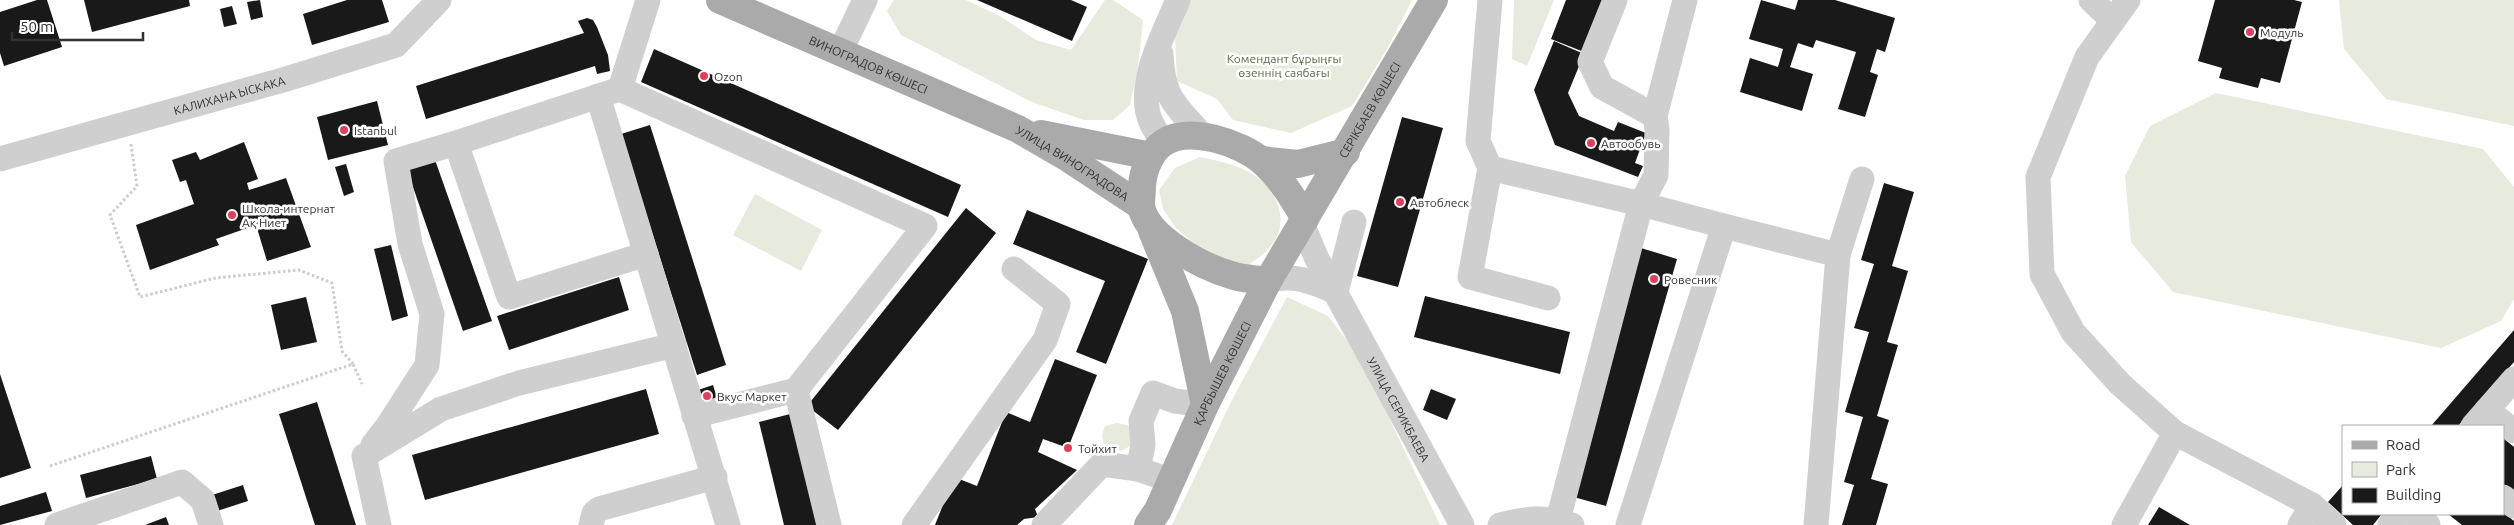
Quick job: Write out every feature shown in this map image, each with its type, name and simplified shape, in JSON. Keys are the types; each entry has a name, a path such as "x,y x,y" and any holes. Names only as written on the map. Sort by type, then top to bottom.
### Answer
{"main road":[{"name":"ВИНОГРАДОВ КӨШЕСІ","path":"720,0 1018,129"},
{"name":"СЕРІКБАЕВ КӨШЕСІ","path":"1304,221 1434,0"},
{"name":"УЛИЦА ВИНОГРАДОВА","path":"1018,129 1157,149"},
{"name":"УЛИЦА ВИНОГРАДОВА","path":"1018,129 1068,158 1146,216"},
{"path":"1205,405 1185,311 1146,216 1143,179 1157,149 1179,137 1202,135 1234,145 1261,160 1292,195 1304,221"},
{"path":"1261,160 1298,164 1346,152"},
{"path":"1146,216 1179,250 1204,265 1233,276 1268,281"},
{"name":"ҚАРБЫШЕВ КӨШЕСІ","path":"1154,522 1205,405 1268,281 1304,221"}],"street":[{"name":"КАЛИХАНА ЫСКАКА","path":"0,159 283,80 396,45 439,0"},
{"path":"648,0 609,93 646,254 728,525"},
{"path":"840,52 864,0"},
{"path":"1157,149 1146,100 1150,76 1160,42 1178,0"},
{"path":"1490,0 1478,141 1490,168 1470,277 1548,298"},
{"path":"1615,0 1590,62 1602,87 1655,116"},
{"path":"1500,525 1527,518 1565,523 1641,204 1656,175 1657,129 1655,116 1685,0"},
{"path":"2091,0 2113,21"},
{"path":"2128,0 2087,57 2038,177 2042,274 2073,332 2120,384 2175,433 2306,515 2334,525"},
{"path":"1160,42 1162,80 1169,95 1202,135"},
{"path":"364,456 387,427 427,365 432,314 410,244 396,161 456,144 609,93 925,226 796,390 694,416"},
{"path":"456,144 509,297 646,254"},
{"path":"1490,168 1641,204 1838,255"},
{"path":"1816,525 1838,255 1862,179"},
{"name":"УЛИЦА СЕРИКБАЕВА","path":"1304,221 1316,257 1462,525"},
{"path":"1268,281 1287,277 1307,280 1336,292 1354,222"},
{"path":"1628,525 1724,226"},
{"path":"914,525 1045,340 1058,304 1014,269"},
{"path":"364,456 441,408 519,383 674,345"},
{"path":"2497,425 2480,418 2514,379"},
{"path":"796,390 830,525"},
{"path":"1138,469 1144,445 1141,421 1153,393 1175,401 1205,405"},
{"path":"2124,525 2175,433"},
{"path":"364,456 379,525"},
{"path":"1044,525 1102,464 1138,469 1172,481"},
{"path":"591,525 594,514 599,509 715,477"},
{"path":"57,525 182,482 203,500 211,525"},
{"path":"2504,498 2514,506"},
{"path":"2390,525 2399,515"},
{"path":"2414,515 2428,525"}],"path":[{"path":"128,122 137,186 110,215 140,297 215,278 299,270 332,283 342,351 353,364 362,384"},
{"path":"50,466 353,364"}],"green space":[{"path":"894,0 966,0 1000,16 1036,40 1071,50 1105,0 1113,0 1143,20 1138,67 1130,105 1113,120 1084,120 1032,102 901,35 887,11"},
{"name":"Комендант бұрыңғы өзеннің саябағы","path":"1190,0 1412,0 1387,49 1352,106 1291,133 1233,120 1217,99 1177,81 1175,37"},
{"path":"1514,0 1554,0 1527,66 1512,59"},
{"path":"2339,0 2514,0 2514,126 2386,99 2344,49"},
{"path":"2216,93 2483,149 2514,187 2514,299 2501,321 2441,348 2173,292 2131,242 2125,176 2150,126"},
{"path":"1200,157 1235,166 1254,175 1270,190 1279,208 1280,228 1276,238 1264,253 1243,268 1208,256 1176,228 1163,209 1159,190 1175,168"},
{"path":"755,194 822,230 801,271 733,235"},
{"path":"1287,297 1328,316 1361,359 1440,525 1172,525 1230,404"},
{"path":"1117,423 1127,425 1135,431 1134,444 1121,451 1104,445 1102,435 1105,426"}],"building":[{"path":"37,0 47,0 62,47 4,66 0,53 0,12"},
{"path":"84,0 189,0 190,6 92,32"},
{"path":"260,0 263,17 251,20 247,2"},
{"path":"347,0 382,0 389,22 312,45 303,14"},
{"path":"977,0 1071,0 1087,7 1072,41"},
{"path":"1566,0 1604,0 1584,52 1551,39"},
{"path":"1761,0 1795,10 1798,0 1835,0 1895,18 1885,52 1877,49 1870,72 1878,75 1865,117 1838,109 1856,52 1816,40 1813,48 1798,43 1790,67 1813,74 1802,111 1740,92 1750,58 1778,67 1783,49 1749,39"},
{"name":"Модуль","path":"2215,0 2294,0 2302,2 2280,83 2261,78 2258,88 2219,78 2222,68 2198,61"},
{"path":"232,6 237,24 224,27 220,9"},
{"path":"587,18 593,20 597,27 608,55 610,71 597,74 595,66 426,119 416,86 584,33 578,21"},
{"path":"1554,41 1584,54 1568,93 1579,116 1614,131 1618,122 1646,133 1635,163 1643,166 1638,177 1555,145 1534,90"},
{"path":"654,49 961,185 948,217 641,82"},
{"path":"377,101 388,145 328,160 317,117"},
{"name":"Автоблеск","path":"1402,117 1443,128 1398,287 1357,276"},
{"path":"650,125 726,365 697,375 621,134"},
{"name":"Школа-интернат Ақ Ниет","path":"244,142 258,179 247,183 249,190 286,178 311,247 267,261 256,225 216,239 219,245 150,270 136,225 194,204 186,180 180,182 172,160 196,152 200,160"},
{"path":"434,157 492,321 463,331 406,167"},
{"path":"346,164 354,192 344,196 335,167"},
{"path":"1884,183 1914,192 1892,266 1908,271 1887,342 1898,345 1877,416 1889,420 1871,479 1888,484 1876,525 1842,525 1854,485 1844,482 1863,417 1845,412 1869,332 1854,328 1874,264 1861,260"},
{"path":"966,208 996,233 838,430 807,406"},
{"path":"1027,210 1148,259 1106,364 1076,352 1105,281 1013,244"},
{"path":"391,245 408,316 392,321 374,249"},
{"path":"1641,248 1677,259 1606,506 1570,496"},
{"path":"619,277 629,310 509,350 497,316"},
{"path":"1425,296 1570,332 1560,374 1414,337"},
{"path":"306,297 317,342 281,350 271,305"},
{"path":"2514,330 2514,362 2459,425 2432,425"},
{"path":"1055,359 1097,375 1068,448 1043,439 1038,452 1077,470 1035,509 1038,517 1024,519 1017,525 935,525 954,477 977,486 1006,412 1030,422"},
{"path":"0,374 31,468 0,478"},
{"name":"Вкус Маркет","path":"713,385 718,401 700,407 695,391"},
{"path":"646,389 659,434 425,500 412,455"},
{"path":"1431,389 1456,399 1447,420 1423,410"},
{"path":"317,402 356,525 315,525 279,414"},
{"path":"794,413 821,525 784,525 759,422"},
{"path":"2504,439 2514,447 2514,494 2504,486"},
{"path":"151,456 157,479 86,498 80,475"},
{"path":"243,485 248,501 214,512 209,496"},
{"path":"2342,486 2342,515 2328,502"},
{"path":"46,492 52,511 0,525 0,506"},
{"path":"2159,507 2190,525 2148,525"},
{"path":"2504,513 2514,521 2514,525 2462,525 2449,515 2504,515"},
{"path":"2342,515 2381,515 2373,525 2353,525"},
{"path":"166,517 169,525 145,525"}],"place":[{"name":"Модуль","path":"2250,32"},
{"name":"Ozon","path":"704,76"},
{"name":"Istanbul","path":"344,130"},
{"name":"Автообувь","path":"1591,143"},
{"name":"Автоблеск","path":"1400,202"},
{"name":"Школа-интернат Ақ Ниет","path":"232,215"},
{"name":"Ровесник","path":"1654,279"},
{"name":"Вкус Маркет","path":"707,396"},
{"name":"Тойхит","path":"1068,448"}]}
